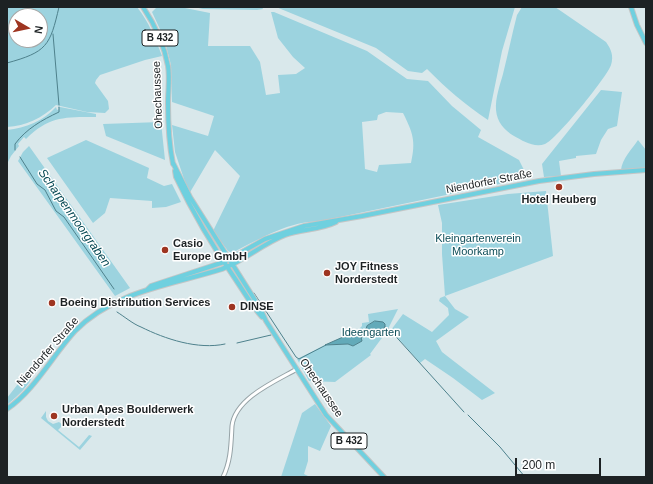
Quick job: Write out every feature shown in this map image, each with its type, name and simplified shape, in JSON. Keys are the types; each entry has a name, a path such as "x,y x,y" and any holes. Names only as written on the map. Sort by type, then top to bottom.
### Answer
{"main road":[{"name":"Ohechaussee","path":"143,7 154,24 163,43 168,68 169,141 176,177 194,214 227,267 257,311 266,321"},
{"path":"631,7 637,25 645,41"},
{"name":"Ohechaussee","path":"173,163 190,197 326,415 384,477"},
{"name":"Niendorfer Straße","path":"147,290 151,286 229,260 265,239 304,226 326,221 337,221 539,181 646,170"},
{"name":"Niendorfer Straße","path":"7,409 29,388 68,339 83,324 103,309 120,300 147,290 232,265 267,243 285,235 330,225 337,221"}],"street":[{"path":"223,477 227,469 230,456 232,424 237,412 246,400 297,369"}],"green space":[{"path":"7,7 137,7 148,24 162,56 100,75 95,83 108,101 109,109 105,113 87,112 56,105 45,114 27,123 7,127"},
{"path":"180,7 210,13 208,46 250,46 260,62 266,95 280,93 278,75 296,74 305,68 293,57 278,38 271,12 367,51 407,79 428,81 452,106 481,130 478,137 519,160 528,178 316,222 296,224 273,233 232,253 228,251 213,231 240,176 215,150 189,194 175,152 172,125 208,136 214,116 172,102 171,65 164,38 152,12 156,8","holes":["386,112 403,113 413,137 411,163 379,165 377,172 365,169 362,122 377,120 378,115"]},
{"path":"194,7 262,7 263,9 203,9"},
{"path":"276,7 515,7 502,51 488,120 456,96 427,69 422,73 408,71 376,48"},
{"path":"522,7 555,7 606,42 611,50 612,56 611,65 601,82 559,132 551,140 541,145 533,145 525,142 507,131 499,122 496,110 497,96 515,22"},
{"path":"601,90 622,92 617,126 608,129 601,140 596,154 576,156 576,158 559,161 561,176 544,177 542,164"},
{"path":"56,107 57,110 59,109 58,107 60,107 96,114 96,117 58,119 42,126 26,139 24,137 18,144 19,146 7,164 7,130 21,128 34,123 46,116"},
{"path":"161,122 165,160 106,136 103,124"},
{"path":"86,140 149,168 147,178 164,186 172,184 181,202 166,207 152,208 152,201 110,198 105,213 93,223 47,158"},
{"path":"638,140 646,150 646,168 621,170 625,158"},
{"path":"29,146 130,288 115,296 18,161 23,152"},
{"name":"Kleingartenverein Moorkamp","path":"546,191 553,256 445,296 442,254 442,223 438,205 508,194"},
{"path":"445,296 455,309 469,317 436,341 442,352 495,393 482,400 425,359 420,363 391,330 403,314 432,332 449,315 448,308 439,301 440,298"},
{"name":"Ideengarten","path":"398,309 387,331 370,354 371,355 335,382 309,381 297,359 325,345 348,344 353,346 362,340 359,329 362,326 362,323 369,322 368,314"},
{"path":"28,371 32,375 29,383 7,405 7,398"},
{"path":"315,404 331,426 320,451 308,446 308,461 304,474 310,477 281,477 302,413"},
{"path":"46,411 48,421 53,424 59,422 63,425 58,430 79,447 89,435 92,436 80,450 41,418"}],"shaded area":[{"path":"375,321 383,322 385,327 377,334 361,337 362,341 353,346 348,344 325,345 343,337 351,335 360,336 365,332 367,326"}],"waterway":[{"path":"7,63 31,55 45,46 53,31 59,7"},
{"name":"Scharpenmoorgraben","path":"53,34 59,105"},
{"name":"Scharpenmoorgraben","path":"15,150 15,144 29,129 59,112 59,107"},
{"name":"Scharpenmoorgraben","path":"20,157 37,184 45,190 56,211 64,217 114,289"},
{"name":"Scharpenmoorgraben","path":"254,293 296,357 299,359 326,345"},
{"name":"Scharpenmoorgraben","path":"117,312 138,326 160,336 204,346 225,344"},
{"name":"Scharpenmoorgraben","path":"385,327 390,330 464,412"},
{"name":"Scharpenmoorgraben","path":"237,343 271,335"},
{"name":"Scharpenmoorgraben","path":"468,415 500,447 525,477"}],"place":[{"name":"Hotel Heuberg","path":"559,187"},
{"name":"Casio Europe GmbH","path":"165,250"},
{"name":"JOY Fitness Norderstedt","path":"327,273"},
{"name":"Boeing Distribution Services","path":"52,303"},
{"name":"DINSE","path":"232,307"},
{"name":"Urban Apes Boulderwerk Norderstedt","path":"54,416"}]}
